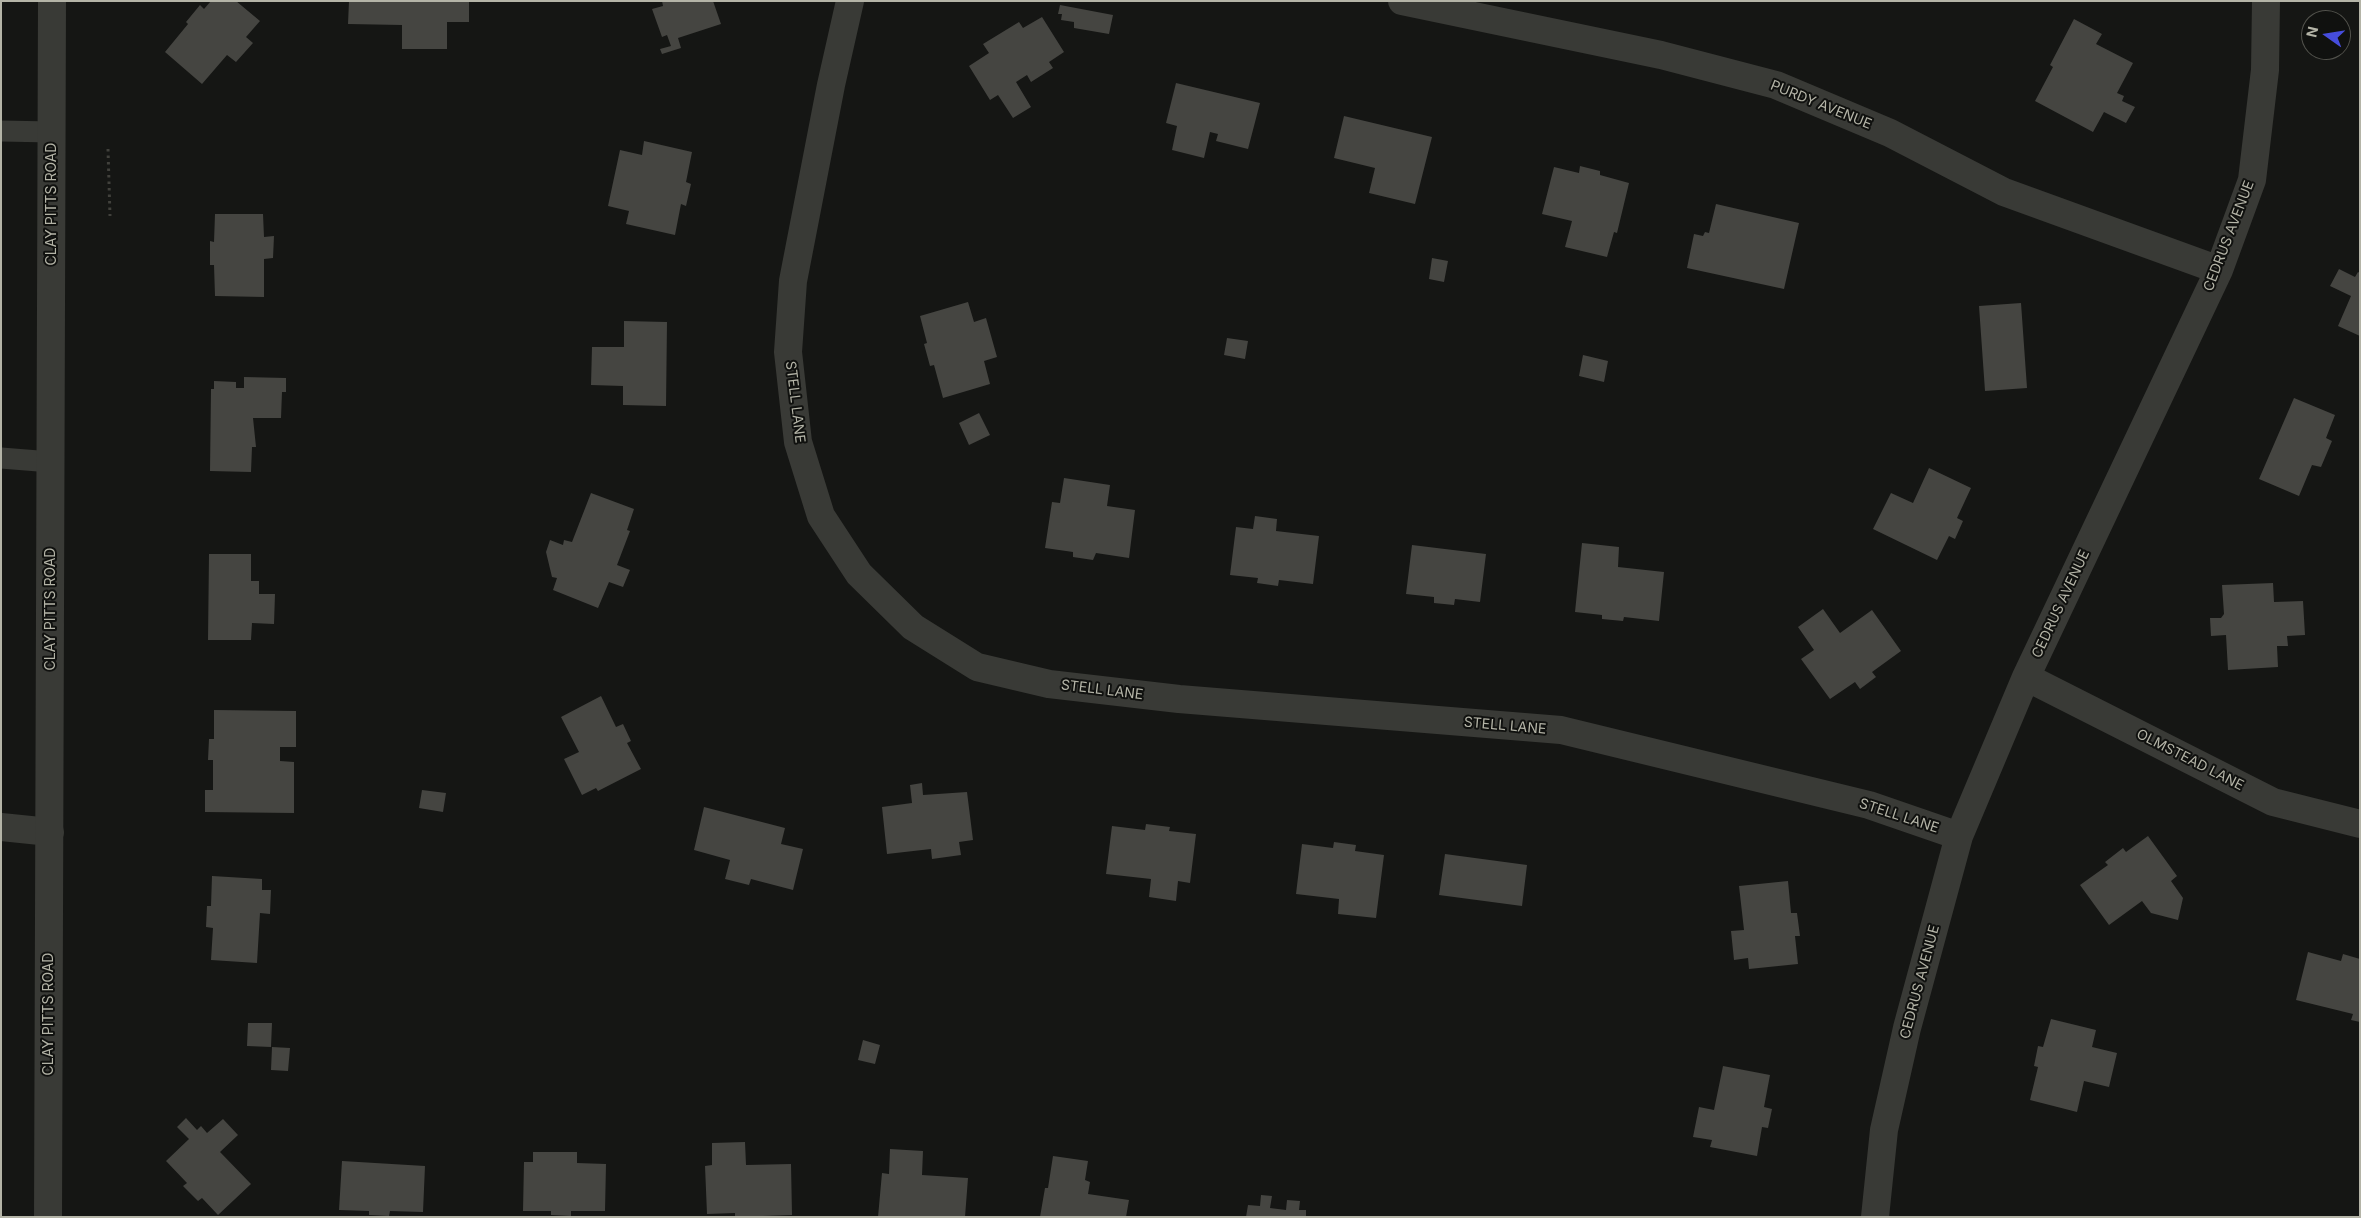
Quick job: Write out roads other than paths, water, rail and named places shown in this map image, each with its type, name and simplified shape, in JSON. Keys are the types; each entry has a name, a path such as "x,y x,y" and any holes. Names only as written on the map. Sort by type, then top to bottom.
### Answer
{"street":[{"name":"CLAY PITTS ROAD","path":"48,1217 52,1"},
{"name":"STELL LANE","path":"850,1 831,86 793,281 788,352 798,442 821,516 859,574 913,627 977,667 1049,684 1180,699 1561,730 1869,805 1959,836"},
{"name":"PURDY AVENUE","path":"1402,1 1661,55 1776,85 1890,133 2004,192 2219,270"},
{"name":"CEDRUS AVENUE","path":"1875,1217 1884,1130 1908,1028 1959,836 2026,677 2219,270 2252,180 2265,70 2266,1"},
{"name":"OLMSTEAD LANE","path":"2026,677 2273,802 2360,824"},
{"path":"1,827 50,832"}],"lane":[{"path":"1,131 52,132"},
{"path":"1,458 51,462"}]}
